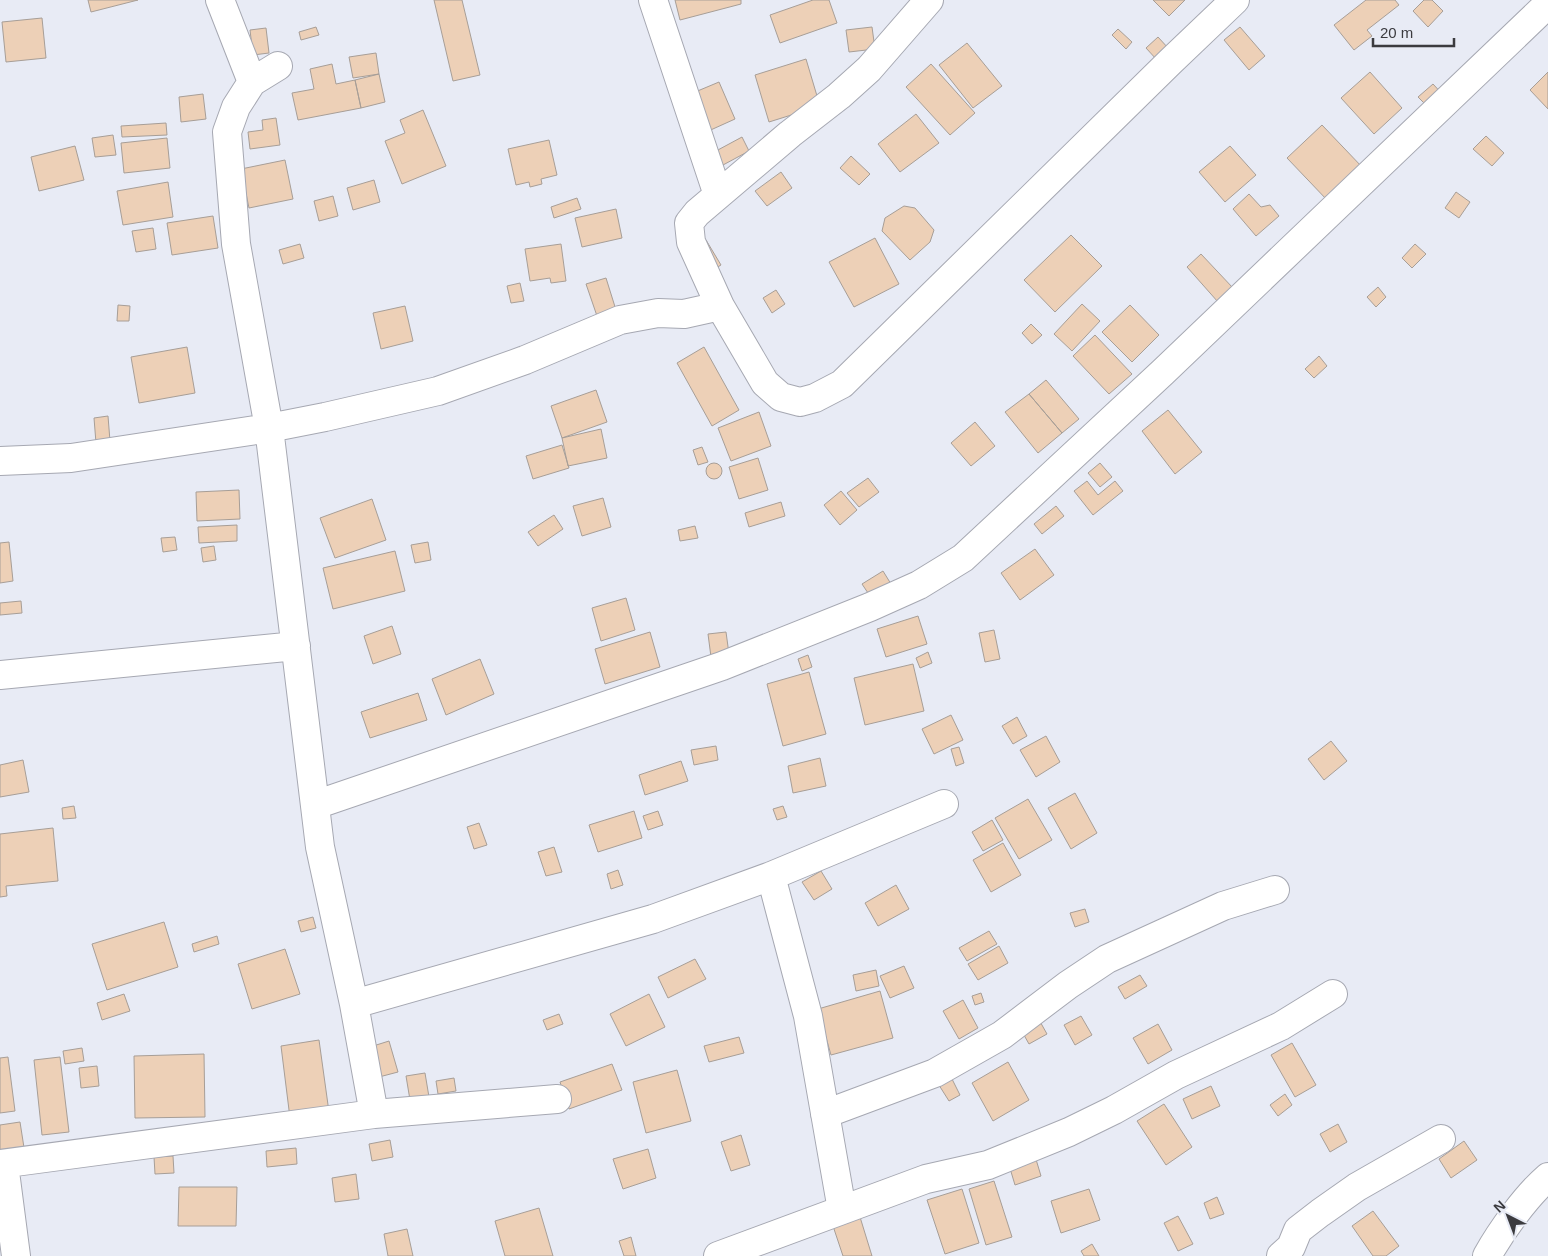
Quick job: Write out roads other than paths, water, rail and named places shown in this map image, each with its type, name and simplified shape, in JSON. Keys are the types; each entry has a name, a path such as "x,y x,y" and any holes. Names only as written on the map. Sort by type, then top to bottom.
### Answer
{"street":[{"path":"220,0 252,82"},
{"path":"653,0 718,195"},
{"path":"929,0 869,69 839,96 796,129 718,195 697,213 689,223 688,229 695,252 720,306 765,383 781,397 800,402 815,398 842,384 1170,62 1236,0"},
{"path":"315,805 722,666 870,607 919,584 963,558 1163,372 1548,4"},
{"path":"278,66 252,82 236,107 227,132 236,244 270,428 320,847 354,1004 374,1114"},
{"path":"0,461 71,458 270,428 325,417 438,391 525,360 620,320 658,313 684,314 720,306"},
{"path":"0,675 296,646"},
{"path":"354,1004 653,920 770,876 944,804"},
{"path":"770,876 808,1016 842,1210"},
{"path":"825,1114 935,1074 1002,1035 1068,984 1107,959 1223,906 1275,890"},
{"path":"718,1256 926,1179 988,1165 1069,1132 1114,1110 1176,1075 1281,1026 1333,994"},
{"path":"16,1256 2,1164 374,1114 557,1099"},
{"path":"1281,1256 1291,1247 1298,1230 1320,1213 1357,1187 1441,1139"},
{"path":"1487,1256 1520,1207 1538,1186 1548,1178"}]}
